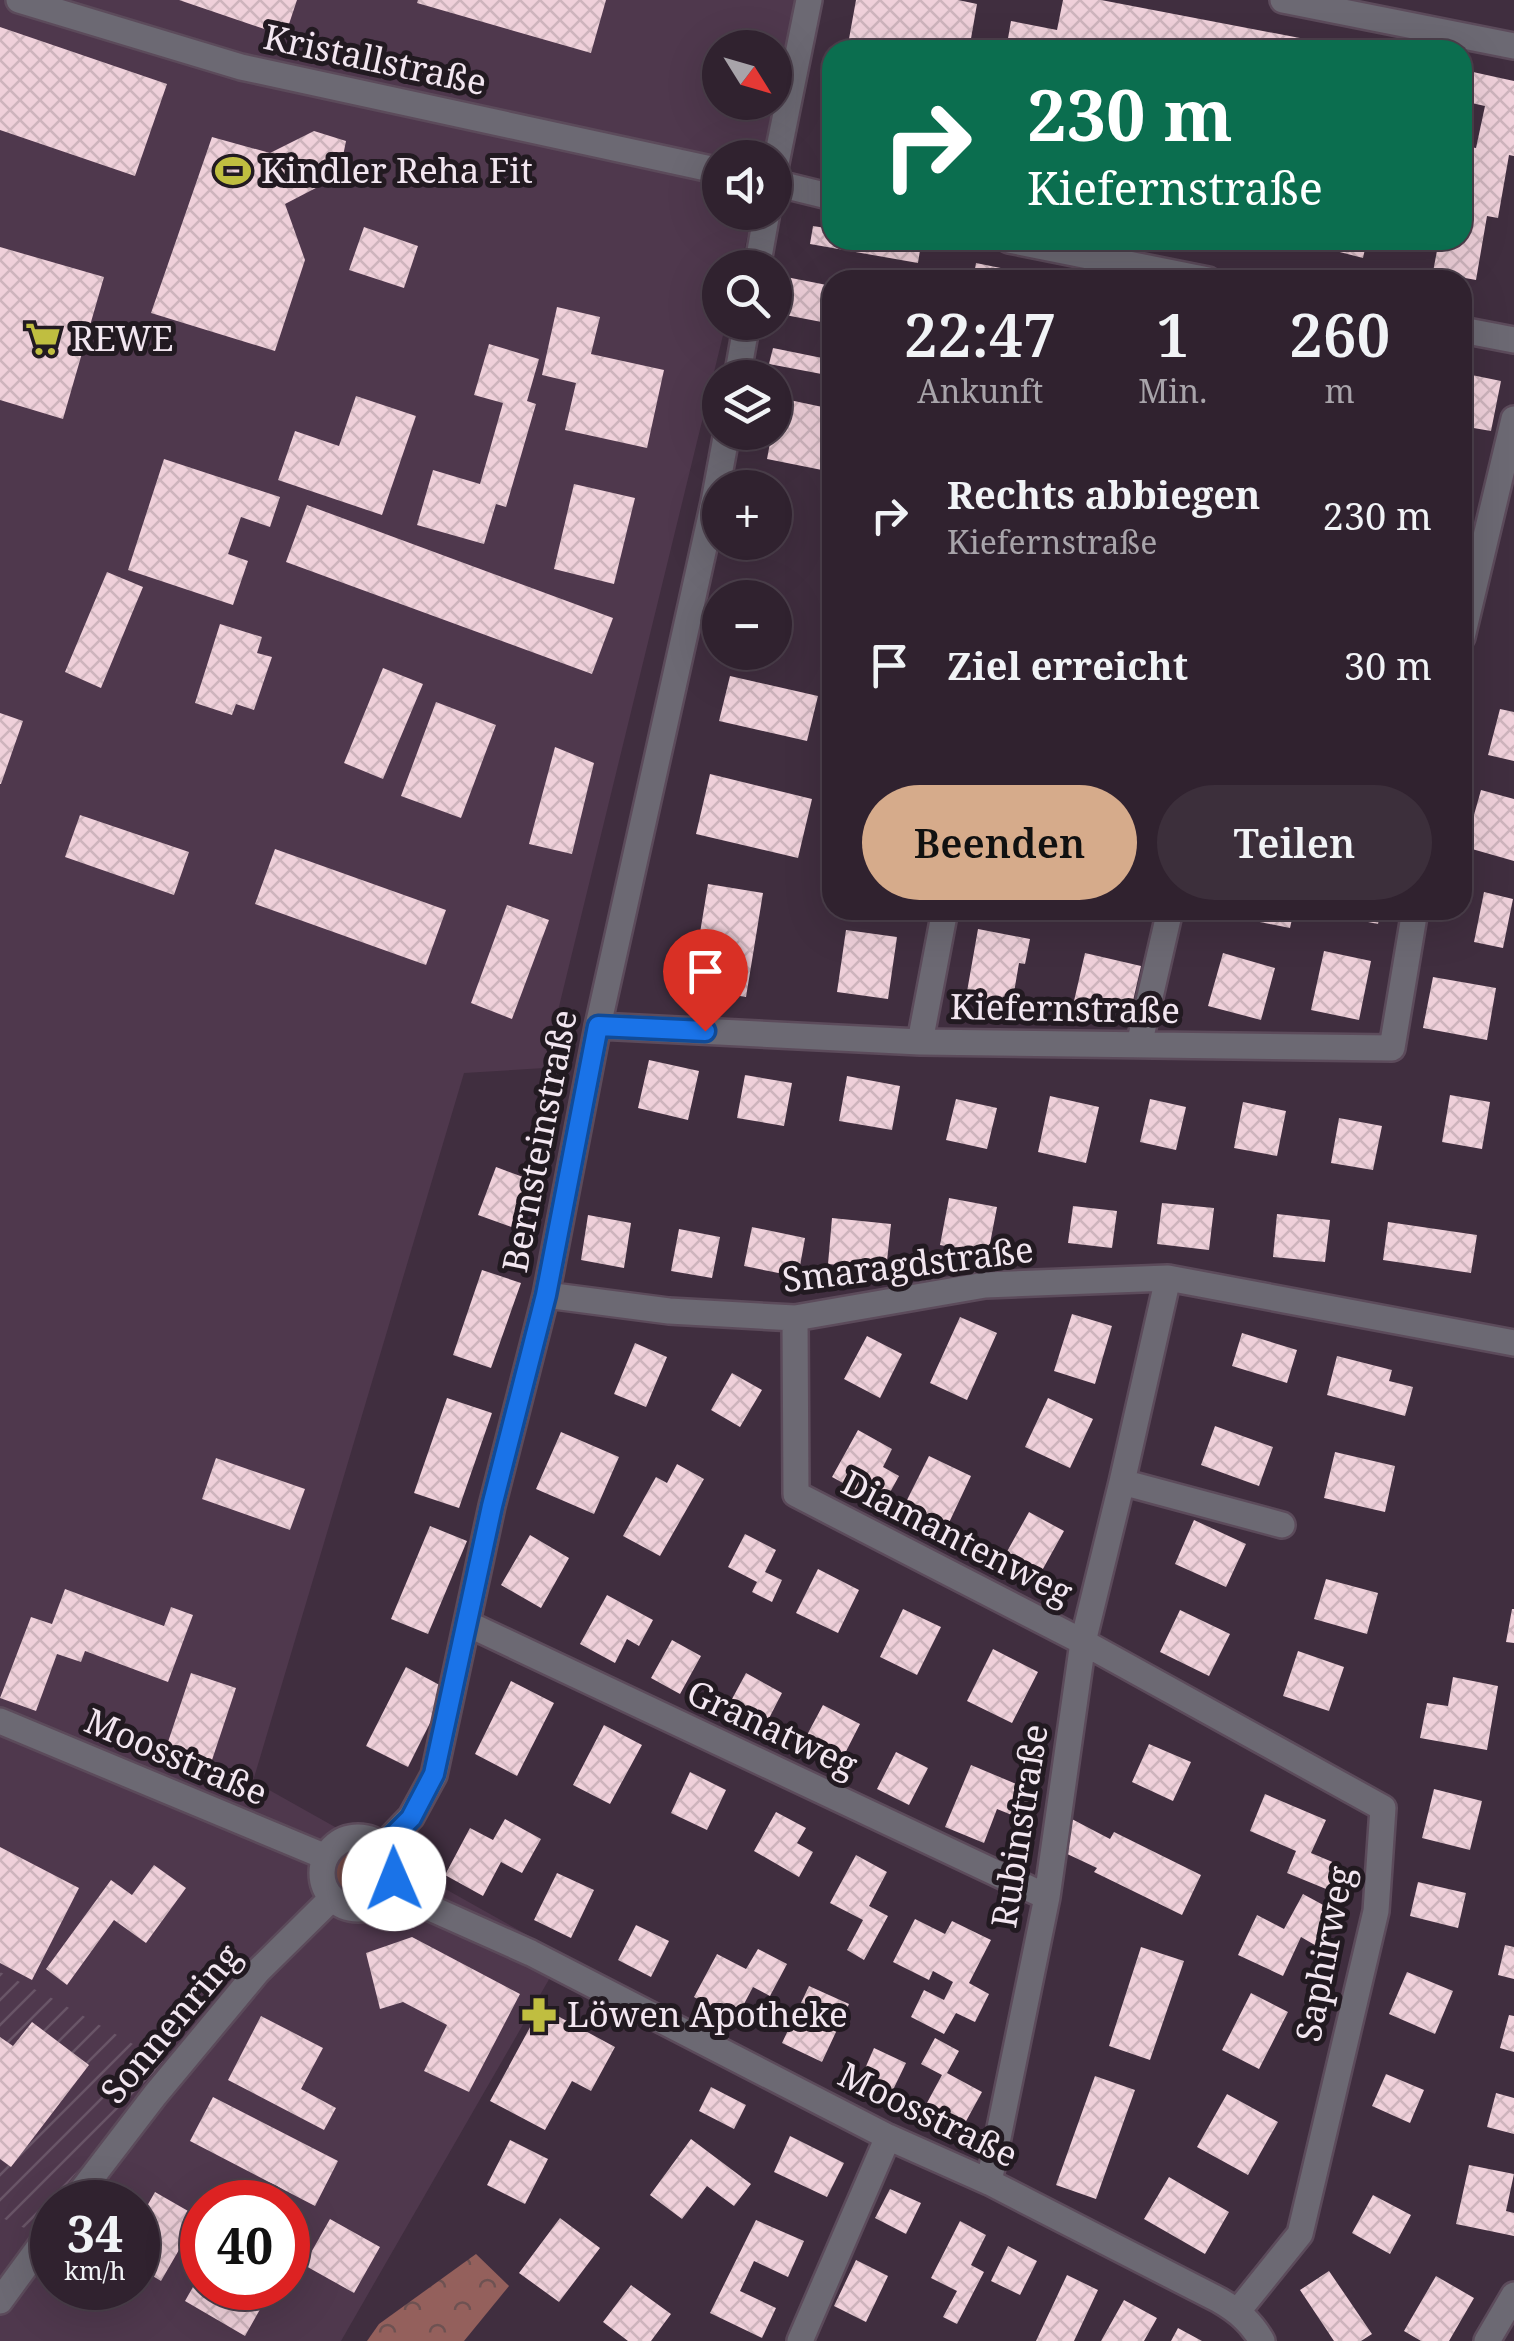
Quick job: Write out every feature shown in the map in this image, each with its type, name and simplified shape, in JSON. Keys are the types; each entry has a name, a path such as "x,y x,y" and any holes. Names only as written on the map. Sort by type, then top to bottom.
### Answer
{"street":[{"name":"Kristallstraße","path":"19,0 241,67 702,167"},
{"path":"781,140 809,0"},
{"path":"1283,0 1514,46"},
{"path":"792,187 822,195"},
{"path":"1059,250 1158,270"},
{"path":"1472,332 1514,340"},
{"path":"1472,594 1514,419"},
{"name":"Bernsteinstraße","path":"383,1846 411,1818 434,1774 492,1506 546,1295 598,1026 724,450"},
{"path":"920,1042 942,920"},
{"path":"1139,1045 1168,920"},
{"name":"Kiefernstraße","path":"598,1026 920,1042 1392,1048 1413,920"},
{"name":"Smaragdstraße","path":"546,1295 669,1311 795,1318 986,1285 1168,1278 1514,1343"},
{"name":"Rubinstraße","path":"990,2182 1047,1896 1082,1642 1168,1278"},
{"name":"Diamantenweg","path":"795,1318 796,1494 1082,1642"},
{"path":"1122,1482 1282,1526"},
{"name":"Granatweg","path":"468,1624 1047,1896"},
{"name":"Saphirweg","path":"1082,1642 1383,1808 1376,1911 1300,2234 1238,2311"},
{"name":"Moosstraße","path":"0,1722 326,1857"},
{"path":"363,1836 383,1846 391,1856 394,1879 383,1899 363,1909 332,1898 322,1874 326,1857 341,1841 363,1836"},
{"name":"Moosstraße","path":"390,1890 530,1952 888,2137 990,2182 1238,2311 1262,2341"},
{"name":"Sonnenring","path":"90,2180 246,1985 332,1898"},
{"path":"800,2341 888,2137"},
{"path":"0,2301 30,2260"},
{"path":"1487,2341 1514,2295"}],"shaded area":[{"path":"0,0 797,0 791,30 702,30 702,120 773,120 768,140 702,140 702,230 749,230 744,250 702,250 702,340 722,340 717,360 702,360 702,421 544,1068 464,1073 253,1781 563,1955 341,2341 0,2341"},
{"path":"0,1972 163,2061 71,2180 30,2180 30,2231 0,2217"}],"green space":[{"path":"357,1848 374,1856 382,1873 374,1890 357,1898 340,1890 332,1873 340,1856"},
{"path":"476,2254 509,2286 464,2341 367,2341 379,2324"}],"building":[{"path":"179,0 297,0 285,36"},
{"path":"606,0 591,53 417,3"},
{"path":"856,0 958,0 977,4 971,40 849,40"},
{"path":"1063,0 1101,0 1300,38 1008,40 1011,21 1057,30"},
{"path":"0,27 167,84 135,176 0,130"},
{"path":"1473,72 1514,81 1514,156 1509,155 1498,218 1487,216 1476,280 1472,279 1472,270 1433,270 1437,250 1472,250 1472,147 1476,148 1485,106 1472,103"},
{"path":"314,131 346,141 339,176 285,204 305,260 275,351 151,313 212,137 270,153"},
{"path":"813,226 822,227 822,246 810,244"},
{"path":"364,227 418,246 404,288 349,270"},
{"name":"REWE","path":"0,247 104,277 63,419 0,400"},
{"path":"844,250 920,250 918,263"},
{"path":"1332,250 1365,250 1363,258"},
{"path":"976,263 1011,270 975,270"},
{"path":"792,278 822,284 822,322 792,316"},
{"path":"557,307 600,317 591,354 664,370 647,448 565,430 576,383 542,375"},
{"path":"489,344 539,359 527,401 536,404 506,507 496,504 484,544 417,525 433,470 480,484 503,403 474,395"},
{"path":"773,348 822,358 822,374 792,368 792,360 770,360"},
{"path":"1472,375 1501,381 1491,431 1472,428"},
{"path":"356,396 416,416 382,515 278,480 295,431 339,446"},
{"path":"792,401 822,407 822,470 767,459 769,450 792,450"},
{"path":"164,459 280,497 270,527 241,517 228,554 248,561 233,605 128,570"},
{"path":"574,484 635,498 614,584 554,569"},
{"path":"307,505 613,618 592,674 286,562"},
{"path":"107,572 143,587 101,688 65,672"},
{"path":"220,624 262,637 257,653 272,657 254,710 236,704 232,715 195,703"},
{"path":"383,668 423,684 383,779 344,763"},
{"path":"730,676 818,696 807,741 719,721"},
{"path":"436,702 496,725 461,818 401,796"},
{"path":"1500,709 1514,712 1514,761 1488,755"},
{"path":"0,713 23,721 1,784 0,784"},
{"path":"555,747 594,763 572,854 529,844"},
{"path":"710,774 812,799 798,858 696,834"},
{"path":"1481,790 1514,799 1514,861 1472,849 1472,822"},
{"path":"80,815 189,852 174,895 65,857"},
{"path":"275,849 446,910 426,965 255,904"},
{"path":"708,884 763,893 746,997 691,988"},
{"path":"1484,892 1513,899 1503,948 1474,942"},
{"path":"507,905 549,920 512,1019 471,1003"},
{"path":"1250,920 1292,920 1290,928"},
{"path":"978,929 1030,939 1025,964 1019,963 1011,1010 965,1003"},
{"path":"846,930 897,937 888,999 837,992"},
{"path":"1324,951 1371,961 1359,1020 1311,1010"},
{"path":"1085,953 1141,966 1130,1014 1074,1001"},
{"path":"1223,953 1275,968 1261,1020 1208,1006"},
{"path":"1433,977 1496,988 1487,1040 1423,1028"},
{"path":"649,1060 699,1071 688,1120 638,1108"},
{"path":"745,1075 792,1083 784,1126 737,1118"},
{"path":"847,1076 900,1086 892,1130 839,1121"},
{"path":"1450,1095 1490,1102 1482,1149 1442,1142"},
{"path":"1050,1096 1099,1107 1086,1163 1038,1152"},
{"path":"956,1099 997,1108 987,1149 946,1140"},
{"path":"1150,1099 1186,1107 1176,1150 1140,1142"},
{"path":"1243,1102 1286,1111 1277,1156 1234,1148"},
{"path":"1339,1118 1382,1126 1373,1170 1331,1163"},
{"path":"496,1167 534,1181 517,1229 478,1215"},
{"path":"949,1198 997,1207 988,1254 940,1245"},
{"path":"1162,1203 1214,1208 1209,1250 1157,1244"},
{"path":"1073,1206 1117,1211 1112,1248 1068,1243"},
{"path":"1277,1214 1330,1220 1325,1262 1273,1257"},
{"path":"588,1215 631,1223 624,1268 581,1260"},
{"path":"832,1218 891,1224 886,1270 828,1264"},
{"path":"1388,1222 1477,1235 1471,1273 1383,1260"},
{"path":"752,1227 805,1238 798,1277 744,1266"},
{"path":"679,1229 720,1237 712,1278 671,1271"},
{"path":"482,1270 521,1283 491,1368 453,1355"},
{"path":"1072,1314 1112,1326 1095,1384 1054,1371"},
{"path":"960,1317 997,1333 967,1400 930,1383"},
{"path":"1242,1333 1297,1350 1287,1383 1232,1366"},
{"path":"867,1336 902,1354 880,1398 844,1379"},
{"path":"635,1343 667,1357 646,1407 614,1394"},
{"path":"1337,1356 1392,1370 1389,1381 1413,1387 1405,1416 1327,1395"},
{"path":"732,1373 762,1390 740,1427 711,1410"},
{"path":"447,1398 492,1413 459,1508 414,1493"},
{"path":"1048,1398 1093,1419 1070,1468 1025,1447"},
{"path":"1215,1426 1273,1447 1259,1486 1201,1465"},
{"path":"858,1430 892,1449 883,1467 899,1476 883,1505 832,1477"},
{"path":"561,1432 619,1457 594,1514 536,1489"},
{"path":"1335,1452 1395,1466 1385,1512 1324,1498"},
{"path":"929,1456 971,1476 946,1529 903,1508"},
{"path":"216,1458 305,1489 290,1530 202,1499"},
{"path":"677,1464 704,1479 660,1556 623,1536 656,1477 667,1483"},
{"path":"1029,1512 1064,1531 1039,1576 1004,1557"},
{"path":"1194,1520 1246,1544 1226,1587 1175,1564"},
{"path":"430,1526 467,1541 428,1634 391,1619"},
{"path":"745,1534 776,1550 765,1572 782,1580 772,1602 752,1592 757,1582 728,1567"},
{"path":"530,1535 569,1558 541,1608 501,1585"},
{"path":"818,1569 859,1590 838,1633 796,1613"},
{"path":"1326,1579 1378,1593 1367,1634 1314,1619"},
{"path":"65,1589 164,1626 171,1607 193,1615 168,1682 85,1651 81,1662 57,1654 36,1711 0,1698 31,1617 52,1624"},
{"path":"607,1595 653,1620 639,1646 627,1639 615,1663 580,1644"},
{"path":"903,1609 941,1627 917,1675 880,1657"},
{"path":"1514,1609 1514,1643 1506,1642"},
{"path":"1180,1610 1230,1634 1209,1676 1160,1652"},
{"path":"672,1640 701,1656 680,1694 651,1678"},
{"path":"993,1649 1038,1672 1012,1723 967,1701"},
{"path":"1298,1651 1344,1667 1329,1711 1283,1696"},
{"path":"406,1667 447,1689 408,1767 366,1746"},
{"path":"191,1673 236,1688 211,1763 166,1748"},
{"path":"746,1673 782,1693 762,1732 725,1712"},
{"path":"1453,1677 1498,1686 1487,1750 1420,1738 1427,1703 1448,1706"},
{"path":"511,1681 554,1703 517,1776 475,1754"},
{"path":"823,1705 860,1724 838,1767 800,1748"},
{"path":"604,1725 642,1745 610,1804 573,1785"},
{"path":"1149,1744 1191,1762 1173,1801 1132,1782"},
{"path":"896,1752 928,1768 909,1805 877,1789"},
{"path":"971,1765 1033,1791 1022,1819 997,1809 984,1843 945,1827"},
{"path":"690,1772 726,1790 707,1830 671,1813"},
{"path":"1434,1789 1482,1801 1470,1850 1422,1838"},
{"path":"1265,1794 1326,1820 1311,1853 1342,1866 1331,1891 1287,1873 1296,1851 1250,1831"},
{"path":"776,1812 806,1828 797,1843 813,1852 799,1877 754,1851"},
{"path":"1068,1817 1110,1839 1114,1832 1201,1875 1182,1915 1094,1872 1097,1868 1063,1852"},
{"path":"505,1819 541,1839 522,1873 501,1862 483,1896 445,1875 470,1828 493,1840"},
{"path":"0,1847 79,1888 32,1980 0,1963"},
{"path":"856,1855 887,1872 869,1906 888,1916 864,1960 847,1950 863,1920 830,1903"},
{"path":"154,1865 186,1888 146,1943 114,1920 67,1985 46,1969 111,1880 132,1895"},
{"path":"557,1873 594,1890 571,1938 534,1920"},
{"path":"1418,1882 1466,1893 1458,1928 1410,1916"},
{"path":"1303,1894 1338,1913 1320,1948 1301,1937 1283,1976 1238,1955 1257,1915 1284,1929"},
{"path":"915,1919 945,1934 952,1921 991,1940 969,1983 989,1994 975,2022 956,2013 944,2034 911,2017 924,1990 944,2000 953,1982 933,1971 929,1980 893,1962"},
{"path":"636,1925 669,1941 651,1977 618,1960"},
{"path":"412,1937 520,1994 469,2092 424,2071 447,2025 403,2002 380,2009 366,1953"},
{"path":"1505,1945 1514,1947 1514,1979 1498,1975"},
{"path":"1141,1947 1184,1961 1150,2060 1109,2046"},
{"path":"758,1949 787,1964 770,1996 753,1987 736,2019 694,1997 717,1954 746,1969"},
{"path":"1407,1972 1453,1991 1435,2034 1389,2014"},
{"path":"809,1986 849,2004 822,2062 782,2043"},
{"path":"1251,1993 1288,2012 1259,2069 1222,2050"},
{"path":"541,2007 615,2047 591,2091 572,2081 545,2130 490,2101"},
{"path":"1509,2015 1514,2016 1514,2052 1500,2048"},
{"path":"261,2016 323,2048 301,2089 336,2108 324,2130 228,2080"},
{"path":"32,2022 89,2065 11,2167 0,2159 0,2037 13,2046"},
{"path":"935,2038 959,2051 947,2073 982,2092 959,2134 921,2114 942,2075 921,2064"},
{"path":"874,2048 906,2063 891,2094 860,2080"},
{"path":"1386,2074 1424,2090 1410,2123 1372,2106"},
{"path":"1095,2076 1135,2090 1096,2199 1056,2185"},
{"path":"711,2087 746,2105 734,2129 699,2111"},
{"path":"1496,2093 1514,2098 1514,2134 1487,2127"},
{"path":"1227,2094 1278,2122 1248,2175 1197,2147"},
{"path":"213,2097 338,2161 315,2206 310,2203 310,2180 265,2180 190,2141"},
{"path":"790,2136 844,2163 827,2197 774,2172"},
{"path":"691,2139 751,2184 734,2206 707,2186 682,2219 650,2195"},
{"path":"510,2140 548,2159 525,2204 487,2185"},
{"path":"1469,2165 1514,2174 1506,2211 1514,2213 1514,2236 1456,2224"},
{"path":"1169,2177 1229,2212 1205,2254 1144,2219"},
{"path":"890,2189 921,2203 906,2234 875,2218"},
{"path":"160,2195 180,2206 180,2248 161,2281"},
{"path":"1373,2195 1411,2215 1390,2254 1352,2233"},
{"path":"560,2218 600,2248 559,2302 519,2273"},
{"path":"330,2219 380,2247 354,2293 310,2268 310,2254"},
{"path":"756,2220 804,2241 788,2277 754,2261 740,2291 776,2308 762,2338 710,2313"},
{"path":"960,2221 986,2235 971,2265 984,2272 957,2324 943,2317 957,2291 931,2278"},
{"path":"1008,2246 1037,2261 1020,2295 991,2281"},
{"path":"856,2260 888,2276 866,2322 834,2306"},
{"path":"1329,2271 1372,2334 1361,2341 1334,2341 1300,2290"},
{"path":"1067,2275 1098,2290 1074,2341 1036,2341"},
{"path":"1436,2276 1474,2298 1449,2341 1421,2341 1404,2331"},
{"path":"631,2285 671,2314 651,2341 628,2341 603,2322"},
{"path":"1124,2300 1157,2318 1144,2341 1101,2341"},
{"path":"200,2310 260,2310 245,2336"},
{"path":"1178,2328 1202,2341 1171,2341"}],"place":[{"name":"Kindler Reha Fit","path":"233,171"},
{"name":"REWE","path":"43,339"},
{"name":"Löwen Apotheke","path":"539,2015"}],"route":[{"path":"394,1879 391,1856 383,1846 411,1818 434,1774 492,1506 546,1295 598,1026 705,1031"}]}
